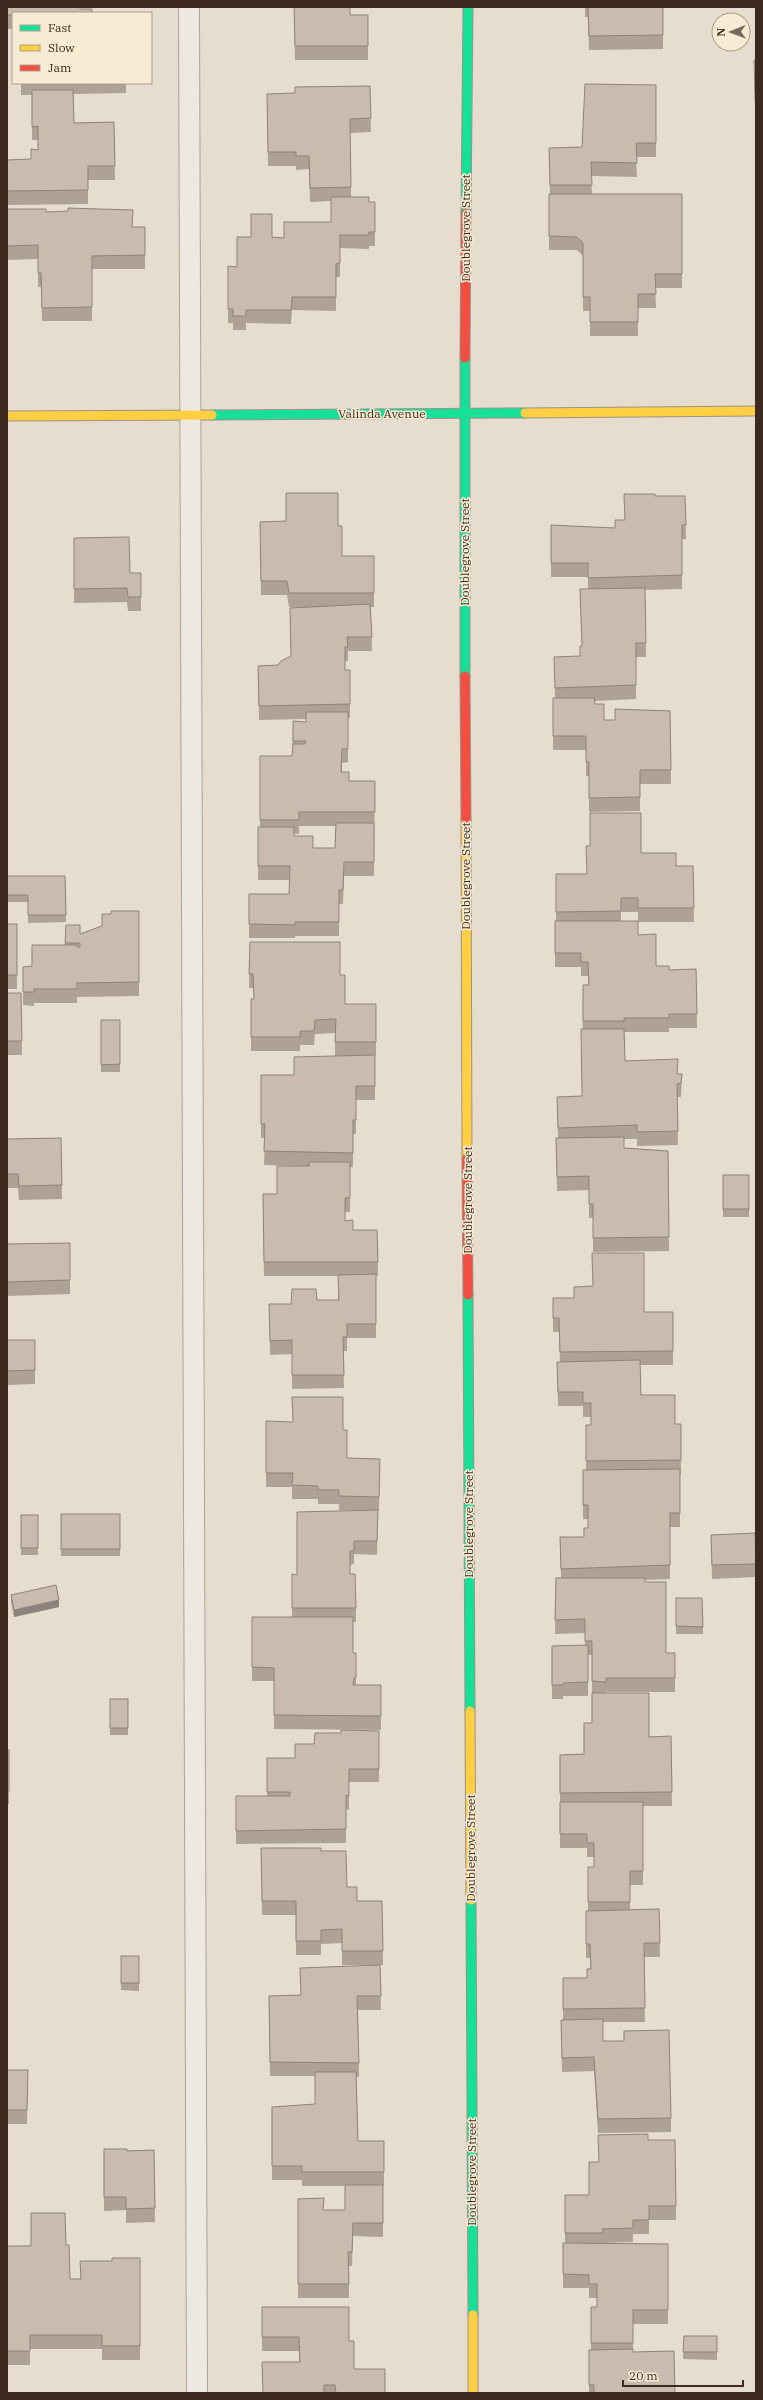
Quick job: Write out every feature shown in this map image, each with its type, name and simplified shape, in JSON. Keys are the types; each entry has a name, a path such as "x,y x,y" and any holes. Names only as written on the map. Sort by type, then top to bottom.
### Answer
{"street":[{"name":"Doublegrove Street","path":"468,7 464,414 473,2393"},
{"name":"Valinda Avenue","path":"7,416 756,411"}],"lane":[{"path":"189,7 197,2393"}],"building":[{"path":"7,7 80,7 80,9 92,9 92,12 12,12 12,15 7,15"},
{"path":"294,7 350,7 350,15 368,15 368,46 295,46"},
{"path":"588,7 663,7 663,35 589,36"},
{"path":"754,60 756,60 756,121"},
{"path":"585,84 656,85 656,143 636,143 637,163 591,162 592,185 550,185 549,148 582,147"},
{"path":"370,86 371,118 350,119 351,187 310,188 309,156 296,156 296,152 268,152 267,94 295,93 295,87"},
{"path":"32,90 73,90 74,123 114,122 115,166 88,166 88,190 7,191 7,160 31,159 31,149 38,150 38,126 32,127"},
{"path":"549,194 682,194 682,274 655,274 656,294 638,294 638,322 590,322 590,297 583,297 583,243 577,237 549,236"},
{"path":"331,197 369,197 369,202 375,202 375,232 369,232 369,235 340,235 340,263 336,264 336,297 292,297 291,310 246,310 246,316 233,316 233,309 228,309 228,266 237,267 237,237 251,237 251,214 272,214 272,237 284,238 284,222 331,222"},
{"path":"68,208 133,210 132,227 145,227 145,255 92,256 92,307 42,308 41,273 38,273 38,245 7,246 7,209 46,209 46,212 68,211"},
{"path":"286,493 338,493 338,526 342,526 342,556 374,556 374,593 289,593 287,581 261,581 260,522 286,521"},
{"path":"624,494 685,496 686,525 682,525 682,575 588,578 588,563 551,563 551,525 615,528 615,520 625,520"},
{"path":"129,537 130,573 141,573 141,597 128,597 127,588 74,589 74,538"},
{"path":"645,588 646,643 636,643 636,685 555,688 554,657 580,656 580,646 582,646 580,589"},
{"path":"370,604 372,637 347,637 348,647 345,647 345,670 350,670 350,704 259,706 258,666 278,665 281,661 291,656 290,608"},
{"path":"553,698 594,698 595,704 604,704 604,720 615,720 615,709 670,711 671,770 640,770 640,797 589,798 589,762 586,762 586,736 553,736"},
{"path":"306,712 348,712 348,749 342,749 341,772 349,772 349,781 375,781 375,812 299,812 299,820 260,820 260,756 292,756 293,744 305,744 306,741 293,741 293,721 306,722"},
{"path":"590,813 641,813 641,853 676,853 676,866 693,866 694,908 638,908 638,898 621,898 621,911 556,912 556,874 587,874 586,846 590,846"},
{"path":"336,823 374,823 374,862 344,862 343,890 339,890 339,922 295,922 295,925 249,924 249,894 289,894 290,866 258,866 258,827 294,827 294,836 313,836 313,848 335,848"},
{"path":"7,876 65,876 66,915 28,915 28,895 7,895"},
{"path":"111,911 139,911 139,982 77,983 77,989 34,989 34,992 23,992 23,967 32,966 32,945 77,945 77,947 80,947 80,943 65,943 66,925 80,925 80,934 102,926 102,914 111,914"},
{"path":"555,921 638,921 638,935 656,934 656,966 669,966 669,970 696,969 697,1014 669,1014 669,1018 624,1018 624,1021 583,1021 583,985 589,985 588,962 581,962 581,953 555,953"},
{"path":"7,924 17,924 17,975 7,975"},
{"path":"250,942 340,942 340,975 345,975 345,1004 376,1004 376,1042 335,1042 336,1019 315,1020 314,1031 300,1031 300,1037 251,1037 251,999 254,999 253,974 249,974"},
{"path":"7,993 21,993 22,1041 7,1041"},
{"path":"101,1020 120,1020 120,1064 101,1065"},
{"path":"581,1029 624,1029 625,1061 678,1059 677,1074 682,1074 681,1083 677,1084 678,1131 637,1132 637,1125 558,1128 557,1097 582,1096"},
{"path":"375,1055 375,1086 356,1086 356,1120 353,1120 353,1153 264,1151 265,1124 261,1124 261,1075 294,1075 294,1057"},
{"path":"624,1137 624,1148 668,1151 669,1237 593,1238 593,1204 589,1204 589,1176 557,1177 556,1138"},
{"path":"61,1138 62,1185 19,1186 18,1174 7,1174 7,1139"},
{"path":"309,1162 350,1162 350,1198 345,1198 345,1221 353,1220 353,1230 377,1230 378,1262 264,1262 263,1194 277,1194 277,1166 309,1166"},
{"path":"723,1175 749,1175 749,1209 723,1209"},
{"path":"70,1243 70,1280 7,1282 7,1244"},
{"path":"592,1253 644,1253 644,1312 673,1312 673,1351 560,1352 559,1318 553,1318 553,1298 574,1298 574,1287 593,1286"},
{"path":"376,1274 376,1324 347,1324 347,1337 343,1337 344,1375 292,1375 292,1340 270,1341 269,1304 291,1304 292,1289 316,1289 317,1300 339,1300 338,1275"},
{"path":"7,1340 35,1340 35,1370 7,1371"},
{"path":"640,1360 641,1395 675,1395 675,1424 681,1424 681,1460 586,1461 586,1425 591,1425 591,1403 583,1403 583,1392 558,1392 557,1362"},
{"path":"292,1397 343,1397 343,1430 347,1430 347,1458 380,1459 379,1497 339,1496 339,1490 318,1490 318,1486 292,1485 293,1473 266,1473 266,1421 293,1422"},
{"path":"680,1469 680,1513 670,1513 670,1565 561,1569 560,1537 584,1537 584,1528 588,1528 588,1505 583,1505 583,1470"},
{"path":"378,1510 377,1541 354,1541 354,1551 350,1551 350,1574 355,1574 356,1608 292,1608 292,1574 297,1575 297,1512"},
{"path":"61,1514 120,1514 120,1549 61,1549"},
{"path":"21,1515 38,1515 38,1548 21,1548"},
{"path":"755,1533 756,1564 712,1565 711,1535"},
{"path":"556,1578 645,1578 645,1582 666,1582 666,1653 675,1653 675,1678 606,1678 606,1682 592,1681 592,1641 585,1641 585,1619 555,1620"},
{"path":"56,1585 59,1600 14,1610 11,1595"},
{"path":"676,1598 702,1598 703,1627 676,1626"},
{"path":"252,1617 353,1617 353,1653 356,1653 356,1678 354,1678 353,1685 381,1685 381,1716 274,1715 274,1668 252,1667"},
{"path":"588,1645 588,1682 552,1685 552,1646"},
{"path":"592,1693 649,1693 649,1737 671,1736 672,1792 560,1793 560,1755 584,1754 584,1723 592,1723"},
{"path":"110,1699 128,1699 128,1728 110,1728"},
{"path":"341,1730 379,1731 379,1769 349,1769 349,1796 346,1795 346,1829 236,1831 236,1796 290,1796 290,1792 267,1792 267,1758 295,1758 295,1744 314,1744 315,1733 341,1733"},
{"path":"7,1750 9,1750 9,1791 7,1791"},
{"path":"560,1802 643,1802 643,1871 630,1871 630,1902 588,1902 588,1867 594,1867 594,1843 587,1843 587,1834 560,1834"},
{"path":"261,1848 321,1848 321,1851 346,1851 347,1887 357,1887 357,1901 382,1901 383,1951 342,1951 342,1929 321,1930 321,1941 296,1941 296,1901 262,1901"},
{"path":"659,1909 660,1943 644,1943 645,2008 563,2009 563,1978 587,1978 587,1969 591,1969 590,1944 586,1944 586,1911"},
{"path":"121,1956 139,1956 139,1983 121,1983"},
{"path":"380,1965 381,1996 357,1996 359,2063 270,2062 269,1996 301,1995 300,1968"},
{"path":"603,2019 603,2041 624,2041 624,2031 669,2030 671,2118 598,2119 594,2057 562,2058 561,2020"},
{"path":"7,2070 28,2070 27,2110 7,2110"},
{"path":"315,2072 356,2072 358,2141 384,2141 384,2172 302,2172 302,2166 272,2166 272,2107 315,2104"},
{"path":"648,2134 648,2140 675,2140 676,2206 649,2206 649,2220 633,2220 633,2228 602,2229 603,2233 565,2233 565,2195 589,2195 589,2162 599,2162 598,2135"},
{"path":"104,2149 127,2149 127,2151 154,2150 155,2208 126,2209 126,2197 104,2197"},
{"path":"345,2185 383,2185 383,2223 353,2223 352,2252 348,2252 349,2284 298,2284 298,2199 324,2198 323,2210 345,2210"},
{"path":"31,2213 65,2213 66,2245 69,2245 70,2279 81,2279 80,2261 112,2261 112,2258 140,2258 140,2346 102,2346 102,2335 30,2335 30,2351 7,2351 7,2246 31,2246"},
{"path":"563,2243 668,2244 668,2310 633,2310 633,2343 591,2343 591,2307 597,2307 597,2284 589,2284 589,2275 563,2274"},
{"path":"262,2307 349,2307 349,2341 354,2341 354,2369 385,2369 385,2393 336,2393 335,2385 324,2385 324,2393 263,2393 262,2362 300,2362 299,2337 262,2337"},
{"path":"684,2336 717,2336 717,2352 683,2352"},
{"path":"633,2349 633,2352 674,2351 675,2393 594,2393 594,2385 589,2385 589,2350"}],"traffic: fast":[{"path":"466,213 468,7"},
{"path":"465,358 465,676"},
{"path":"212,415 525,413"},
{"path":"468,1295 470,1711"},
{"path":"471,1900 473,2315"}],"traffic: slow":[{"path":"525,413 756,411"},
{"path":"7,416 212,415"},
{"path":"466,819 467,1158"},
{"path":"470,1711 471,1900"},
{"path":"473,2315 473,2393"}],"traffic: jam":[{"path":"465,358 466,213"},
{"path":"465,676 466,819"},
{"path":"467,1158 468,1295"}]}
